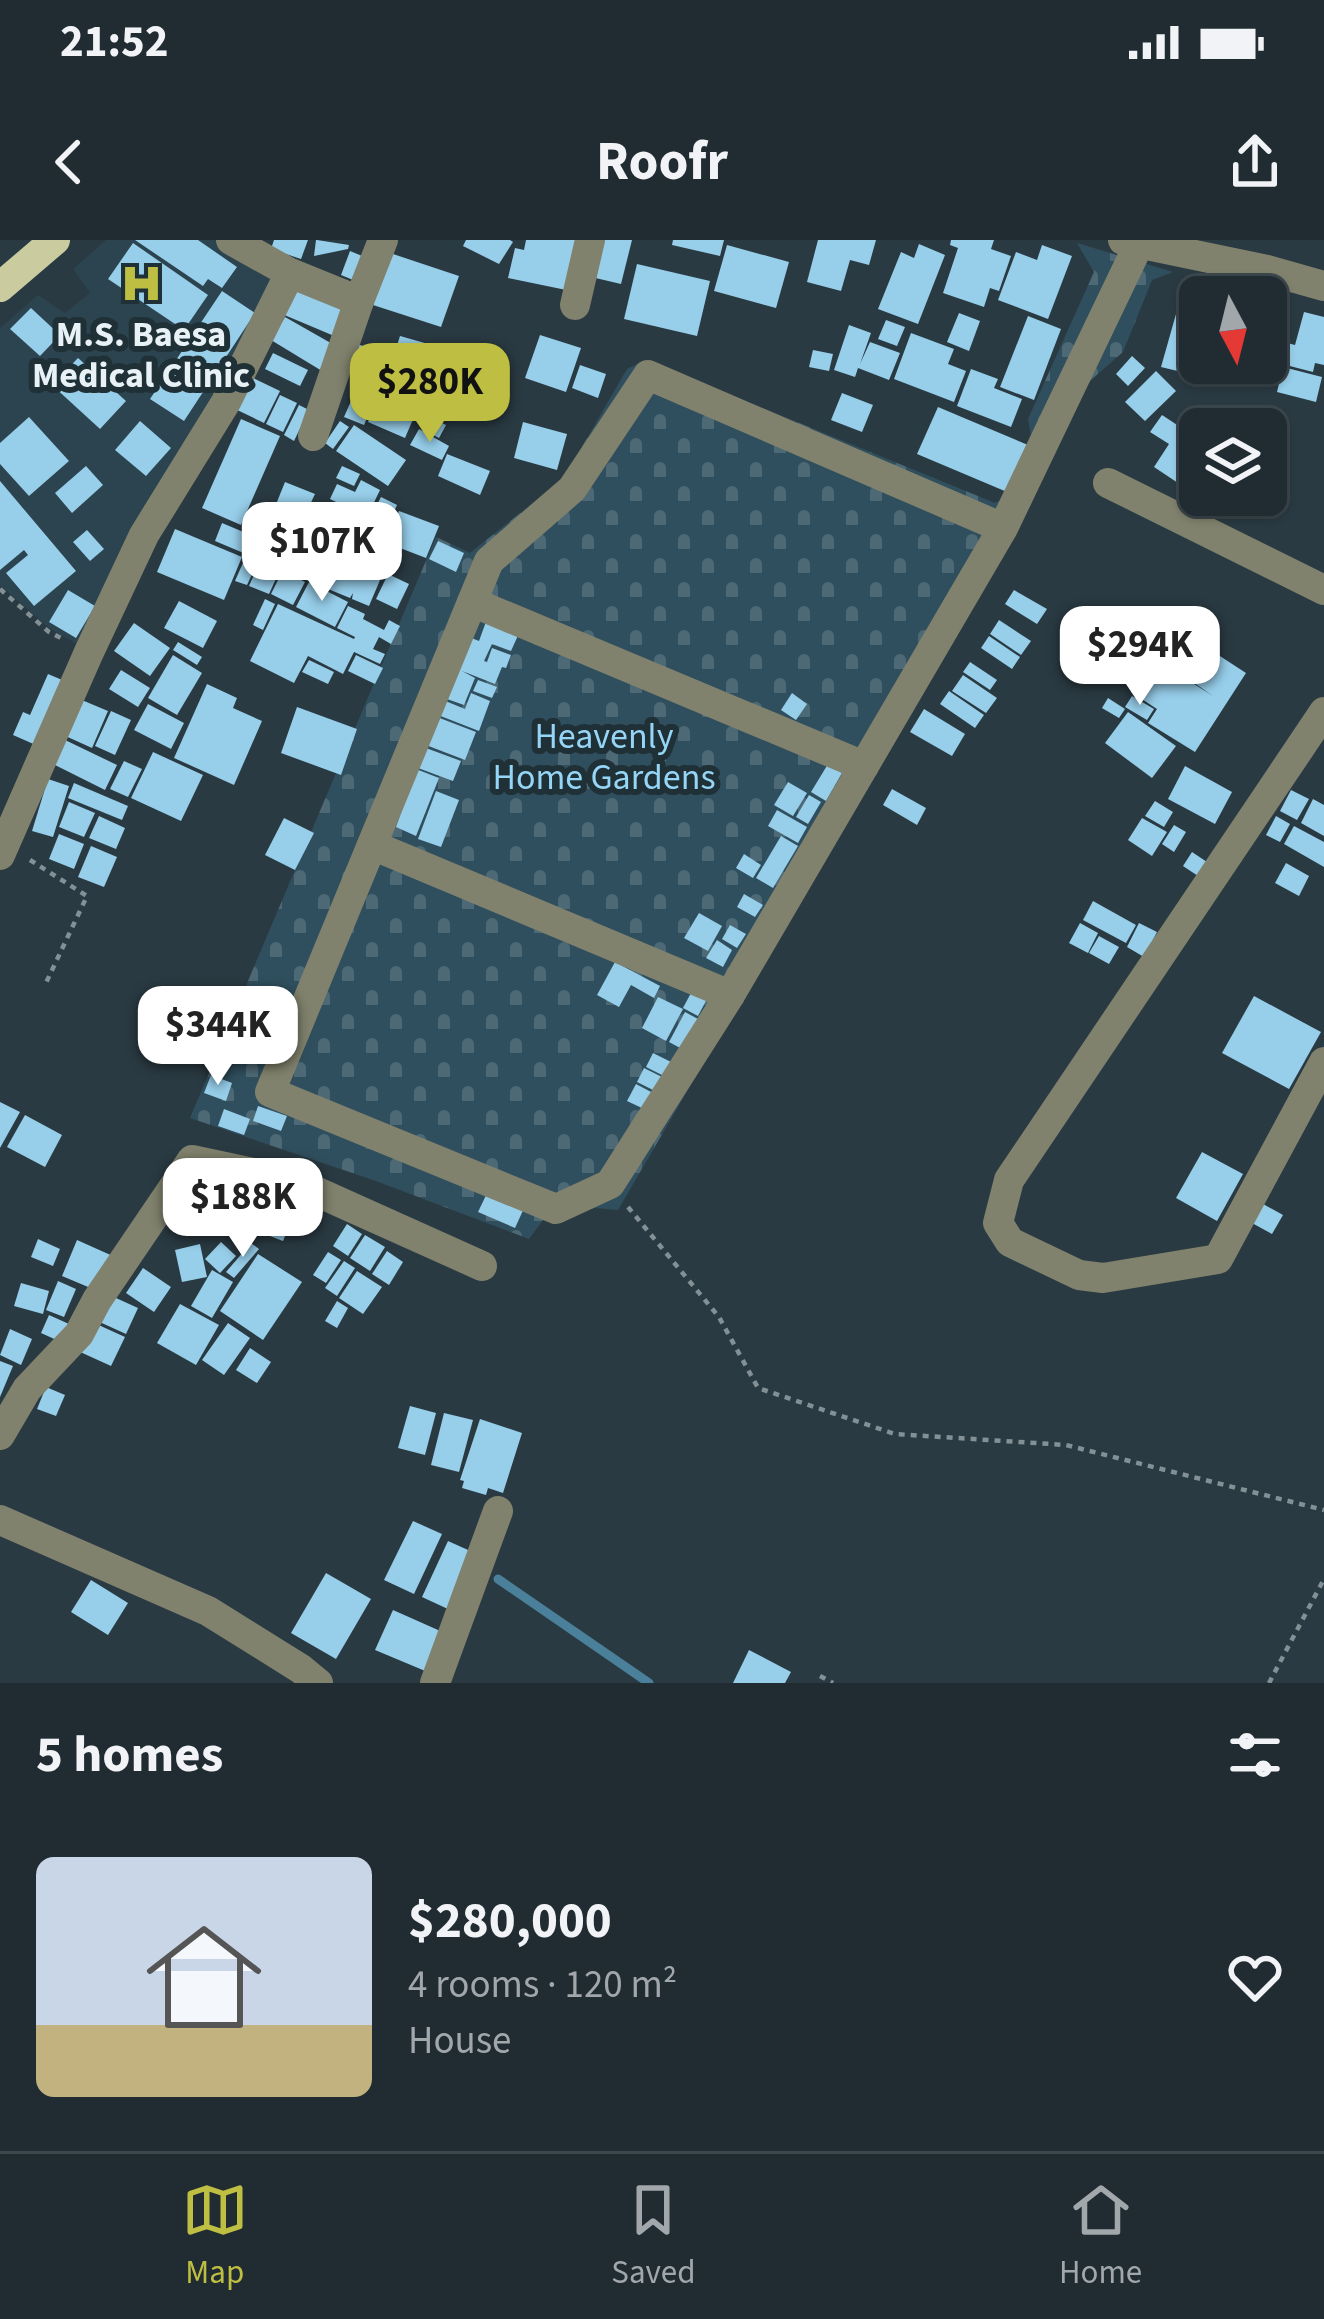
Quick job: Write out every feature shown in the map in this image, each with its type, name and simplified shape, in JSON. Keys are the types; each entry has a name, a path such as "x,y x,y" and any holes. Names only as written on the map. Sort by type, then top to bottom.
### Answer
{"main road":[{"path":"0,287 55,240"}],"street":[{"path":"231,240 290,273 359,301"},
{"path":"313,436 383,240"},
{"path":"575,305 590,240"},
{"path":"1003,528 648,375 572,489 489,561 270,1092 556,1209 610,1184 730,995 1003,528 1131,242 1267,269 1324,286"},
{"path":"3,849 144,535 226,402 290,273"},
{"path":"1108,484 1324,590"},
{"path":"472,602 864,766"},
{"path":"1324,712 1010,1180 998,1223 1010,1242 1079,1275 1103,1278 1218,1259 1324,1062"},
{"path":"372,845 730,995"},
{"path":"0,1435 27,1389 79,1334 192,1160 296,1182 482,1266"},
{"path":"435,1683 498,1511"},
{"path":"0,1520 208,1612 318,1683"}],"path":[{"path":"0,590 49,632 89,652"},
{"path":"3,849 86,896 45,985"},
{"path":"610,1184 719,1317 758,1388 895,1435 1066,1445 1324,1510"},
{"path":"1269,1683 1324,1579"},
{"path":"820,1676 833,1683"}],"shaded area":[{"path":"106,240 224,240 279,271 82,647 49,628 0,585 0,328 38,295 65,313 90,293 73,269"}],"green space":[{"name":"Heavenly Home Gardens","path":"1077,243 1173,272 1152,280 1123,352 1075,394 982,585 618,1210 596,1208 546,1216 529,1239 190,1118 436,537 470,553 564,478 627,369 645,360 995,503 1006,497 1032,442 1028,419 1094,272"}],"building":[{"path":"135,240 198,240 237,267 222,288 208,279 203,286"},
{"path":"274,240 308,240 301,259 271,249"},
{"path":"316,240 349,245 314,256"},
{"path":"466,240 513,242 499,264 463,246"},
{"path":"526,240 582,240 571,291 508,278 515,248 524,250"},
{"path":"595,240 632,240 621,284 587,276"},
{"path":"673,240 724,240 720,256 672,245"},
{"path":"818,240 876,240 869,265 850,260 841,291 807,282"},
{"path":"951,240 994,240 991,249 1011,256 999,291 990,288 984,307 943,293 958,248 950,245"},
{"path":"133,243 208,295 184,330 108,279"},
{"path":"919,244 945,255 918,324 878,309 901,252 914,258"},
{"path":"727,245 789,262 776,308 714,291"},
{"path":"1042,245 1072,256 1048,319 998,300 1016,252 1037,260"},
{"path":"350,251 367,258 358,282 341,275"},
{"path":"390,253 459,276 441,327 373,305"},
{"path":"637,264 710,281 697,336 624,319"},
{"path":"297,280 354,305 339,338 282,314"},
{"path":"222,291 255,313 184,421 150,399"},
{"path":"1178,307 1179,307 1179,371 1161,367"},
{"path":"31,308 60,335 40,356 10,329"},
{"path":"1304,312 1324,317 1324,365 1315,363 1313,372 1287,365 1287,343 1295,345"},
{"path":"959,313 980,321 969,351 947,342"},
{"path":"1028,316 1061,329 1034,400 1000,387"},
{"path":"285,317 336,346 322,371 271,340"},
{"path":"886,320 905,327 897,346 878,339"},
{"path":"849,325 871,333 860,364 870,342 900,353 889,380 858,368 855,377 834,370"},
{"path":"911,333 954,349 948,364 966,371 954,402 894,379"},
{"path":"540,335 581,348 566,392 525,378"},
{"path":"400,336 446,349 433,393 346,370 353,343 394,355"},
{"path":"813,350 833,354 829,371 809,367"},
{"path":"273,353 308,370 300,386 265,369"},
{"path":"1132,356 1145,368 1128,386 1116,374"},
{"path":"78,358 126,401 100,429 52,385"},
{"path":"580,365 606,374 598,398 572,388"},
{"path":"1287,368 1322,377 1316,402 1277,392 1279,384 1287,384"},
{"path":"971,369 998,379 994,388 1022,399 1011,427 957,406"},
{"path":"1156,371 1176,391 1145,421 1125,402"},
{"path":"247,375 280,391 264,423 231,407"},
{"path":"359,383 379,391 364,425 344,417"},
{"path":"410,388 435,397 430,410 406,402"},
{"path":"842,393 873,405 862,432 831,420"},
{"path":"380,394 417,410 405,438 368,422"},
{"path":"280,395 297,403 283,432 266,424"},
{"path":"299,405 309,410 294,441 284,435"},
{"path":"938,407 1028,445 1007,492 917,454"},
{"path":"1162,415 1179,426 1179,484 1154,467 1169,444 1150,432"},
{"path":"29,417 69,461 29,496 0,464 0,443"},
{"path":"430,417 446,425 439,438 424,430"},
{"path":"241,419 280,436 241,525 202,508"},
{"path":"140,421 171,448 146,476 115,450"},
{"path":"340,421 349,427 333,449 325,443"},
{"path":"523,422 567,434 557,470 514,458"},
{"path":"354,425 406,460 388,486 336,451"},
{"path":"419,429 449,446 442,460 410,445"},
{"path":"447,454 490,471 480,495 438,476"},
{"path":"86,466 103,485 72,513 55,493"},
{"path":"342,466 360,474 354,486 336,478"},
{"path":"361,480 380,490 367,517 330,499 337,484 355,492"},
{"path":"0,481 76,571 34,606 6,573 28,555 24,550 0,570"},
{"path":"285,482 315,494 291,545 264,534"},
{"path":"381,497 397,505 387,527 370,518"},
{"path":"399,511 439,526 426,558 387,543"},
{"path":"222,523 265,541 258,559 215,541"},
{"path":"348,528 373,539 368,552 388,561 369,606 352,599 353,593 350,598 306,580 326,535 342,542"},
{"path":"175,529 242,557 224,600 157,572"},
{"path":"87,530 104,549 90,561 73,542"},
{"path":"271,540 289,548 280,568 262,560"},
{"path":"438,541 464,553 456,572 429,559"},
{"path":"295,543 312,550 305,566 288,559"},
{"path":"246,556 258,562 247,585 235,581"},
{"path":"260,561 280,570 269,594 249,586"},
{"path":"283,570 305,582 293,605 271,594"},
{"path":"388,574 409,584 397,609 376,599"},
{"path":"309,582 348,602 335,627 296,607"},
{"path":"68,590 95,606 76,638 49,622"},
{"path":"1014,590 1047,609 1037,624 1005,604"},
{"path":"265,599 275,604 263,630 253,625"},
{"path":"179,601 217,621 203,648 164,628"},
{"path":"278,604 354,639 337,628 348,606 384,630 389,620 400,626 391,644 379,637 373,649 385,654 380,664 354,652 343,674 308,656 294,683 250,661"},
{"path":"487,619 520,631 511,651 492,644 484,661 492,648 511,655 506,668 502,667 495,684 462,671 475,678 464,705 444,698 469,637 479,641"},
{"path":"999,620 1031,641 1021,655 990,634"},
{"path":"134,623 170,648 150,676 114,651"},
{"path":"1186,634 1246,673 1195,752 1148,723 1157,709 1131,692 1144,672 1153,677 1161,663 1213,696 1167,664"},
{"path":"989,636 1020,657 1012,669 981,648"},
{"path":"178,642 202,657 197,665 173,650"},
{"path":"173,655 202,673 177,715 148,698"},
{"path":"356,655 383,668 375,684 348,671"},
{"path":"309,660 334,672 328,684 302,672"},
{"path":"970,662 997,680 990,690 963,672"},
{"path":"121,670 150,688 138,707 109,689"},
{"path":"48,674 67,682 38,746 13,735 23,712 30,715"},
{"path":"963,675 997,698 986,713 952,691"},
{"path":"478,680 497,687 492,698 473,691"},
{"path":"207,684 237,698 233,708 262,721 234,785 174,758"},
{"path":"949,691 984,715 975,728 940,704"},
{"path":"471,693 490,701 479,731 438,715 443,700 465,709"},
{"path":"792,693 807,704 796,720 781,710"},
{"path":"1132,696 1154,709 1147,720 1125,707"},
{"path":"77,698 108,711 92,748 61,734"},
{"path":"1108,698 1125,709 1119,718 1102,708"},
{"path":"148,704 184,723 171,749 134,730"},
{"path":"297,707 357,729 341,775 281,753"},
{"path":"924,709 965,734 952,756 910,732"},
{"path":"111,711 131,720 115,755 95,746"},
{"path":"1128,712 1176,746 1152,778 1105,743"},
{"path":"437,717 476,732 465,760 426,745"},
{"path":"63,739 117,765 105,790 51,763"},
{"path":"426,748 461,761 453,781 418,768"},
{"path":"153,752 203,775 181,821 131,798"},
{"path":"124,761 142,769 128,797 110,789"},
{"path":"828,764 842,773 826,801 811,792"},
{"path":"1185,766 1232,792 1215,824 1168,799"},
{"path":"416,769 439,778 416,836 396,827"},
{"path":"48,779 69,786 53,837 32,831"},
{"path":"788,782 807,793 793,816 774,805"},
{"path":"74,783 128,806 122,820 68,798"},
{"path":"892,789 926,808 917,825 883,805"},
{"path":"1291,790 1309,799 1297,820 1280,811"},
{"path":"436,791 459,800 441,847 418,839"},
{"path":"809,795 821,802 808,824 796,817"},
{"path":"1313,799 1324,805 1324,836 1301,823"},
{"path":"1155,801 1173,812 1164,827 1145,816"},
{"path":"69,802 95,813 84,837 59,827"},
{"path":"777,810 807,827 798,843 768,826"},
{"path":"99,816 125,828 116,849 89,838"},
{"path":"1276,816 1290,824 1280,842 1266,835"},
{"path":"284,818 314,833 295,870 265,855"},
{"path":"1142,818 1167,832 1152,856 1128,840"},
{"path":"1174,825 1186,832 1174,852 1162,844"},
{"path":"1294,826 1324,842 1324,867 1284,844"},
{"path":"59,834 84,844 74,869 49,859"},
{"path":"781,836 798,846 773,888 756,878"},
{"path":"91,846 117,857 104,887 78,877"},
{"path":"1192,852 1207,862 1198,876 1183,866"},
{"path":"744,854 761,865 753,878 736,868"},
{"path":"1286,863 1309,876 1299,896 1275,883"},
{"path":"744,894 763,905 755,917 737,907"},
{"path":"1093,901 1136,925 1126,943 1083,920"},
{"path":"699,913 722,926 708,951 684,938"},
{"path":"1080,923 1098,933 1088,953 1069,943"},
{"path":"1139,923 1157,932 1144,957 1127,947"},
{"path":"730,925 746,934 737,948 722,939"},
{"path":"1099,936 1119,947 1109,964 1089,953"},
{"path":"717,940 732,950 723,967 706,958"},
{"path":"615,962 660,986 654,998 631,985 619,1007 597,995"},
{"path":"692,991 707,999 698,1016 683,1008"},
{"path":"1254,996 1321,1032 1289,1089 1222,1053"},
{"path":"658,997 683,1009 666,1041 642,1028"},
{"path":"685,1012 698,1019 682,1049 669,1042"},
{"path":"653,1053 671,1062 664,1076 646,1067"},
{"path":"644,1068 662,1077 655,1091 637,1082"},
{"path":"211,1075 232,1083 226,1101 204,1093"},
{"path":"636,1084 653,1093 644,1109 627,1101"},
{"path":"0,1102 20,1112 0,1148"},
{"path":"258,1106 287,1116 281,1131 253,1121"},
{"path":"224,1109 250,1119 244,1135 218,1126"},
{"path":"25,1115 62,1135 45,1167 7,1147"},
{"path":"1202,1152 1243,1174 1217,1221 1176,1198"},
{"path":"228,1180 271,1196 264,1213 222,1196"},
{"path":"178,1186 205,1199 195,1221 168,1209"},
{"path":"489,1189 525,1206 515,1228 478,1212"},
{"path":"276,1199 297,1208 283,1241 262,1233"},
{"path":"1263,1204 1283,1215 1272,1234 1252,1223"},
{"path":"347,1224 362,1234 348,1256 333,1246"},
{"path":"365,1235 385,1247 370,1271 350,1258"},
{"path":"38,1239 60,1249 53,1266 31,1257"},
{"path":"77,1240 115,1257 100,1292 62,1276"},
{"path":"221,1242 236,1256 220,1273 205,1259"},
{"path":"251,1243 259,1249 234,1278 226,1272"},
{"path":"200,1244 207,1277 182,1282 175,1250"},
{"path":"387,1251 403,1262 389,1285 372,1274"},
{"path":"328,1252 341,1260 326,1283 313,1275"},
{"path":"258,1254 302,1282 263,1340 220,1311"},
{"path":"344,1261 355,1268 337,1296 325,1288"},
{"path":"143,1268 171,1287 154,1312 126,1293"},
{"path":"212,1270 233,1282 212,1318 191,1306"},
{"path":"357,1271 382,1287 363,1314 339,1298"},
{"path":"58,1281 76,1289 64,1317 46,1310"},
{"path":"21,1283 49,1291 43,1314 14,1306"},
{"path":"105,1293 138,1308 126,1334 93,1319"},
{"path":"337,1301 348,1308 337,1328 325,1321"},
{"path":"180,1304 219,1325 196,1365 157,1343"},
{"path":"49,1315 69,1324 61,1342 41,1333"},
{"path":"92,1322 125,1337 111,1366 78,1351"},
{"path":"228,1323 250,1338 224,1375 202,1360"},
{"path":"10,1329 32,1339 21,1365 0,1355"},
{"path":"250,1348 271,1362 257,1383 236,1370"},
{"path":"0,1361 13,1366 0,1397"},
{"path":"46,1387 65,1395 56,1416 37,1409"},
{"path":"410,1406 436,1413 425,1455 398,1448"},
{"path":"444,1413 473,1420 459,1472 431,1465"},
{"path":"480,1419 522,1433 503,1493 488,1488 486,1495 462,1488 464,1481 460,1480"},
{"path":"413,1521 442,1534 414,1594 384,1580"},
{"path":"448,1541 477,1554 450,1610 422,1597"},
{"path":"326,1573 371,1599 336,1659 291,1633"},
{"path":"91,1580 128,1603 108,1635 71,1612"},
{"path":"393,1610 447,1634 430,1673 375,1650"},
{"path":"749,1650 791,1672 785,1683 733,1683"}],"waterway":[{"path":"498,1579 649,1683"}],"place":[{"name":"M.S. Baesa Medical Clinic","path":"141,284"}]}
